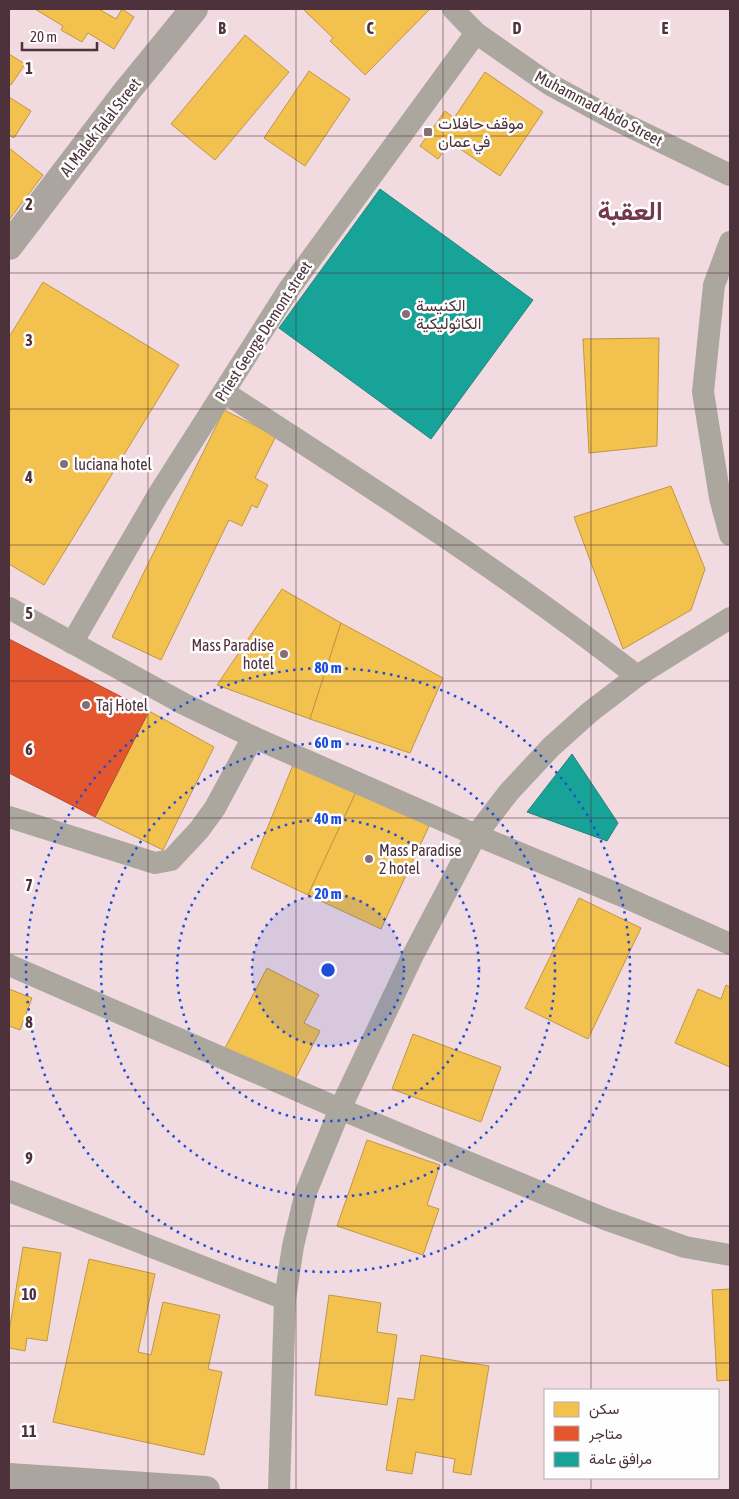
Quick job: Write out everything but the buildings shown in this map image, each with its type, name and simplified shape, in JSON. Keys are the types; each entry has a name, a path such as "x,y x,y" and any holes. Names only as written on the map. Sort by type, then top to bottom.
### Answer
{"main road":[{"name":"Al Malek Talal Street","path":"9,246 127,91 194,9"},
{"path":"9,1477 206,1490"}],"street":[{"name":"Muhammad Abdo Street","path":"453,9 476,33 549,84 608,116 730,175"},
{"name":"Priest George Demont street","path":"72,644 158,495 288,289 476,33"},
{"path":"730,242 714,285 703,392 720,498 730,535"},
{"path":"224,392 576,628 637,676"},
{"path":"9,608 184,704 253,737 476,836 620,895 730,944"},
{"path":"279,1490 284,1299 293,1246 306,1192 340,1109 412,957 476,836 509,792 551,747 590,712 637,676 730,618"},
{"path":"9,817 155,863 171,860 199,830 215,808 253,737"},
{"path":"9,964 340,1109 605,1219 685,1247 730,1255"},
{"path":"9,1191 284,1299"}],"place":[{"name":"موقف حافلات في عمان","path":"428,132"},
{"name":"الكنيسة الكاثوليكية","path":"406,314"},
{"name":"luciana hotel","path":"64,464"},
{"name":"Mass Paradise hotel","path":"284,654"},
{"name":"Taj Hotel","path":"86,705"},
{"name":"Mass Paradise 2 hotel","path":"369,859"}],"district":[{"name":"العقبة","path":"630,211"}]}
